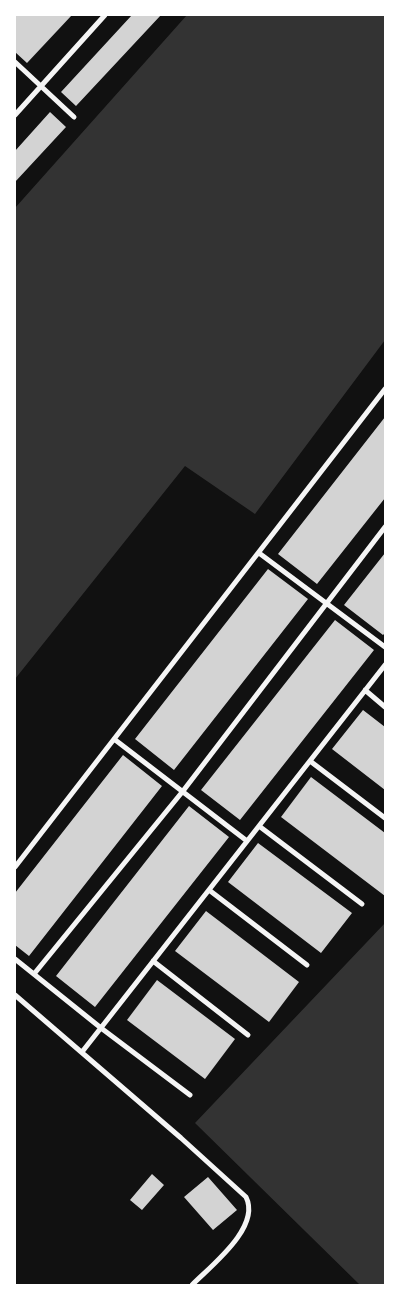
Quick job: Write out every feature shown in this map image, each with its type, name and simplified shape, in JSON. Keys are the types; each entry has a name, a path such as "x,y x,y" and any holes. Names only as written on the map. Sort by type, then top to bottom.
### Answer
{"street":[{"path":"15,115 105,15"},
{"path":"15,62 74,117"},
{"path":"15,867 385,389"},
{"path":"34,974 183,791 385,527"},
{"path":"259,554 385,647"},
{"path":"82,1052 385,665"},
{"path":"365,690 385,706"},
{"path":"114,739 247,841"},
{"path":"310,761 385,818"},
{"path":"259,826 362,904"},
{"path":"209,890 308,965"},
{"path":"15,959 100,1028 190,1095"},
{"path":"153,961 248,1035"},
{"path":"15,995 242,1192 249,1204 248,1218 243,1233 192,1285"}],"shaded area":[{"path":"187,15 385,15 385,340 255,514 185,466 15,679 15,208"},
{"path":"385,923 385,1285 360,1285 195,1123"}],"building":[{"path":"15,15 72,15 27,63 15,52"},
{"path":"132,15 161,15 76,106 61,92"},
{"path":"50,112 66,127 15,182 15,151"},
{"path":"385,417 385,498 317,584 278,554"},
{"path":"385,553 385,633 383,635 344,605"},
{"path":"268,569 308,599 174,770 135,739"},
{"path":"335,620 374,650 240,820 201,790"},
{"path":"363,710 385,727 385,790 332,749"},
{"path":"123,755 162,786 29,956 15,945 15,893"},
{"path":"311,777 385,833 385,896 281,817"},
{"path":"189,806 229,837 95,1007 56,976"},
{"path":"258,843 352,913 321,953 228,882"},
{"path":"206,911 299,982 269,1022 175,951"},
{"path":"157,980 235,1039 205,1079 127,1020"},
{"path":"152,1174 164,1185 142,1210 130,1200"},
{"path":"208,1177 237,1210 213,1230 184,1197"}]}
